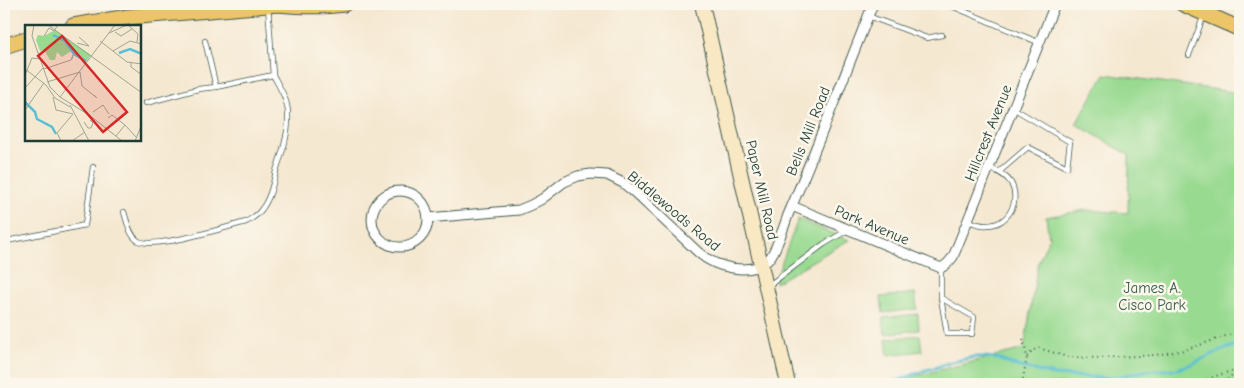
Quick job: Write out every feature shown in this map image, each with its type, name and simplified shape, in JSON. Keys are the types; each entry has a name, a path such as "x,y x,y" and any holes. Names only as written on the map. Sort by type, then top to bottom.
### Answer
{"main road":[{"path":"77,25 179,8 274,4 330,6 344,4"},
{"name":"Paper Mill Road","path":"702,4 788,384"},
{"path":"1182,4 1240,29"},
{"path":"4,46 25,39"}],"street":[{"name":"Bells Mill Road","path":"762,265 770,259 873,4"},
{"name":"Hillcrest Avenue","path":"941,268 953,257 1055,4"},
{"name":"Biddlewoods Road","path":"428,218 519,210 532,205 564,182 573,178 584,174 602,175 611,177 627,186 707,260 722,266 746,269 762,265"},
{"path":"404,192 413,194 421,200 426,208 428,218 423,236 416,243 397,247 389,245 375,231 373,214 376,205 383,198 391,193 404,192"},
{"name":"Park Avenue","path":"792,206 941,268"}],"lane":[{"path":"124,212 131,233 137,240 143,243 176,240 246,222 257,216 265,205 286,138 288,122 285,97 273,75 274,4"},
{"path":"947,4 1040,43"},
{"path":"1188,54 1205,14"},
{"path":"868,16 927,38 942,35"},
{"path":"205,41 216,87"},
{"path":"146,103 198,89 273,75"},
{"path":"999,172 1028,148 1067,166 1070,142 1013,108"},
{"path":"4,244 7,241 85,225 93,167"},
{"path":"968,221 985,226 993,225 1002,221 1013,208 1014,190 1010,182 1004,175 989,167"},
{"path":"767,286 824,244 849,230"},
{"path":"941,268 941,298 947,334 972,334 974,317 941,298"}],"path":[{"path":"1027,357 1039,348 1068,356 1099,358 1155,355 1186,350 1240,331"},
{"path":"1023,339 1027,357 1023,384"},
{"path":"1194,384 1239,370"},
{"path":"1226,384 1226,381 1239,370"}],"green space":[{"name":"James A. Cisco Park","path":"1105,74 1240,93 1240,384 884,384 1024,349 1038,263 1049,238 1046,217 1086,210 1128,213 1129,155 1076,124"},
{"path":"798,219 849,240 775,283 775,281"},
{"path":"915,293 917,309 883,313 881,297"},
{"path":"918,314 919,330 885,334 883,318"},
{"path":"920,335 922,351 888,355 886,339"}],"waterway":[{"path":"864,384 897,381 948,363 974,357 998,359 1013,365 1054,375 1116,377 1144,371 1177,369 1240,344"}]}
